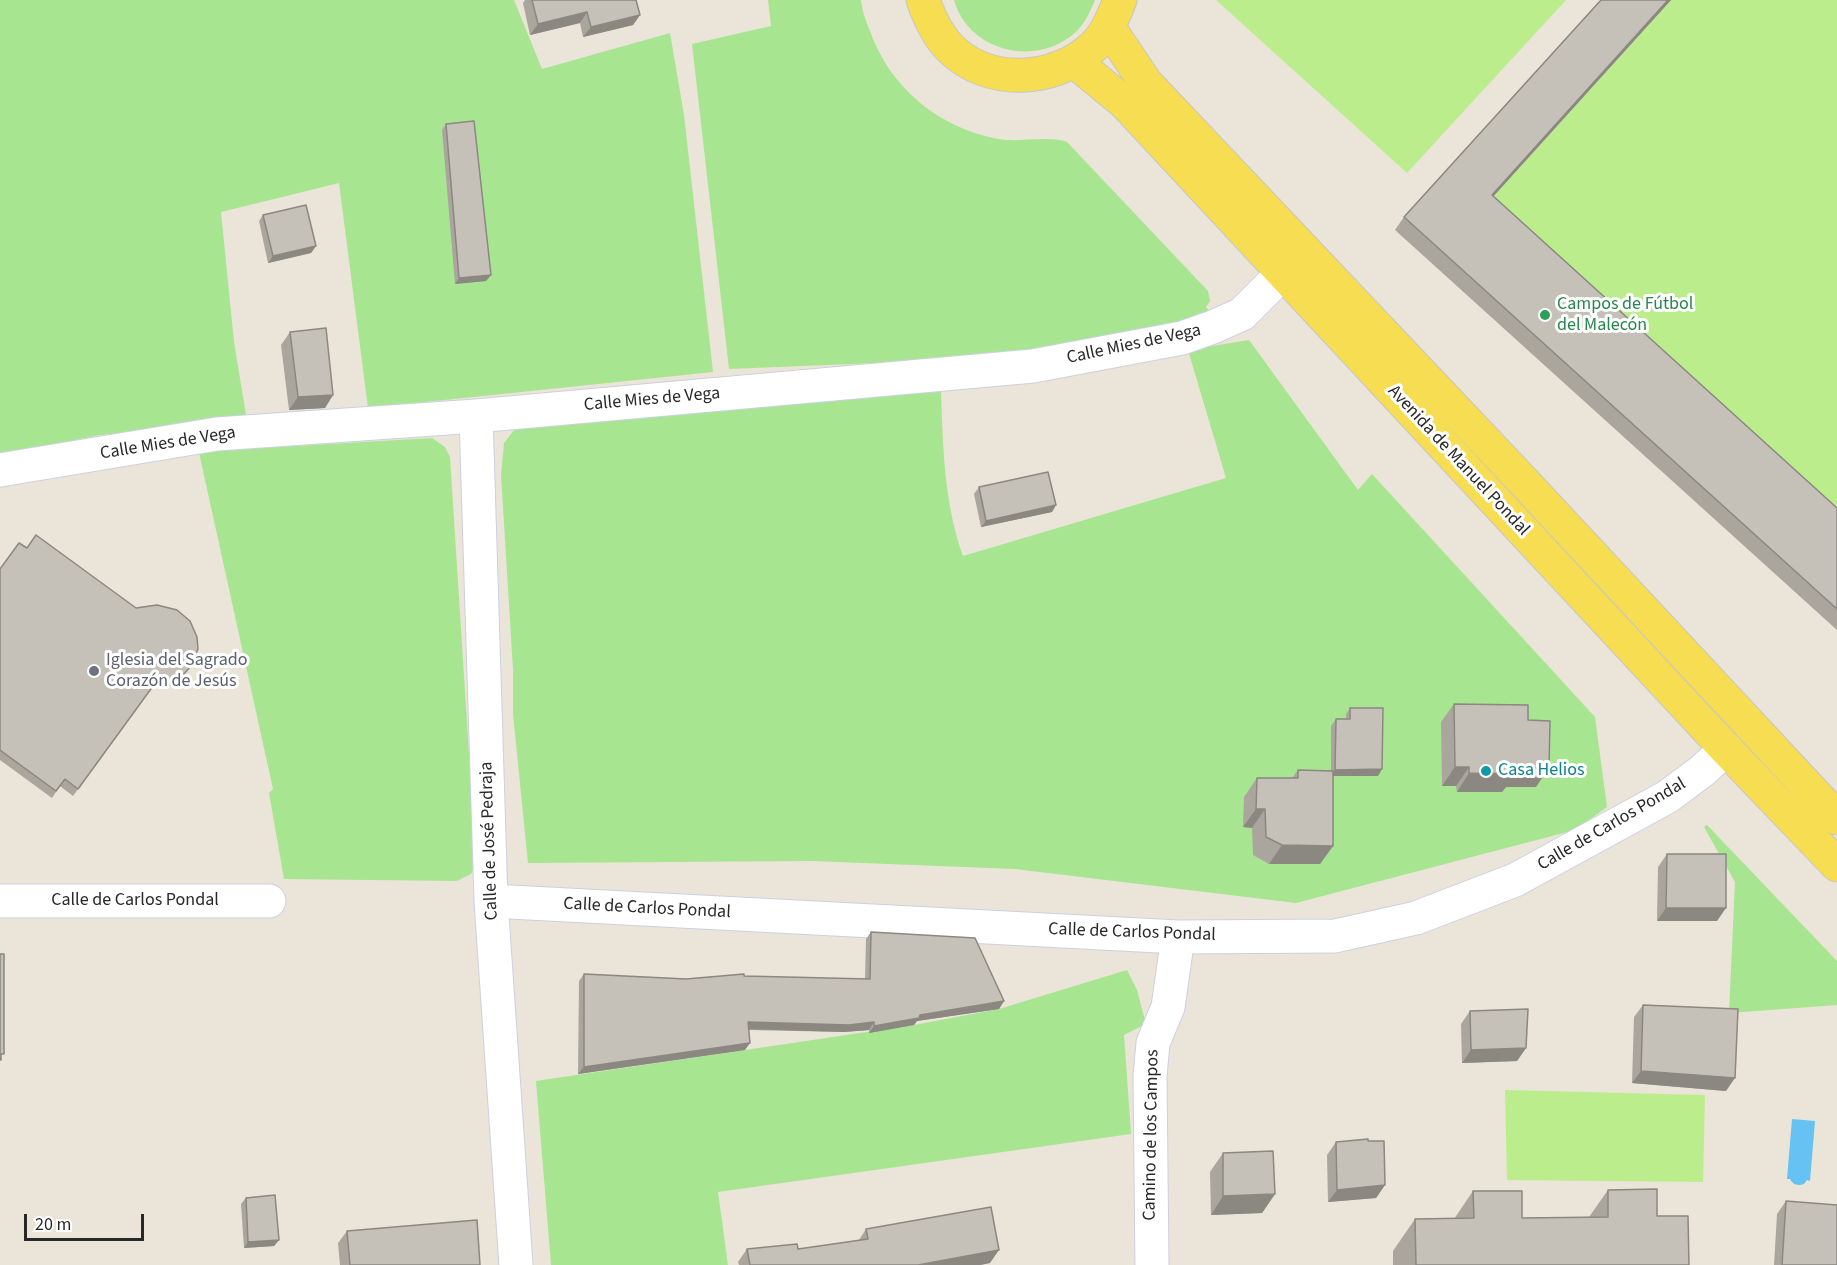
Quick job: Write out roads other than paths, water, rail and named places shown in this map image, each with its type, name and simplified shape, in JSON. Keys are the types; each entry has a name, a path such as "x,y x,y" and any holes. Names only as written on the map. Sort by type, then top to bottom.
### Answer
{"main road":[{"path":"924,0 930,21 950,48 978,67 1010,76 1044,74 1075,62 1094,47 1114,14"},
{"name":"Avenida de Manuel Pondal","path":"1114,14 1146,83 1524,482 1837,818"},
{"name":"Avenida de Manuel Pondal","path":"1075,62 1125,103 1282,274 1837,865"}],"street":[{"name":"Calle Mies de Vega","path":"0,470 217,434 476,416 1033,366 1182,338 1213,327 1242,314 1282,274"},
{"name":"Calle de José Pedraja","path":"476,416 491,901 516,1265"},
{"name":"Calle de Carlos Pondal","path":"491,901 1178,937 1335,936 1416,918 1515,880 1667,797 1702,771 1726,749"},
{"name":"Calle de Carlos Pondal","path":"0,901 269,901"},
{"name":"Camino de los Campos","path":"1152,1265 1150,1076 1153,1042 1167,1007 1178,937"}],"water":[{"path":"1792,1119 1815,1121 1810,1181 1807,1180 1800,1185 1787,1179"}],"place":[{"name":"Campos de Fútbol del Malecón","path":"1545,315"},
{"name":"Iglesia del Sagrado Corazón de Jesús","path":"94,671"},
{"name":"Casa Helios","path":"1486,771"}]}
